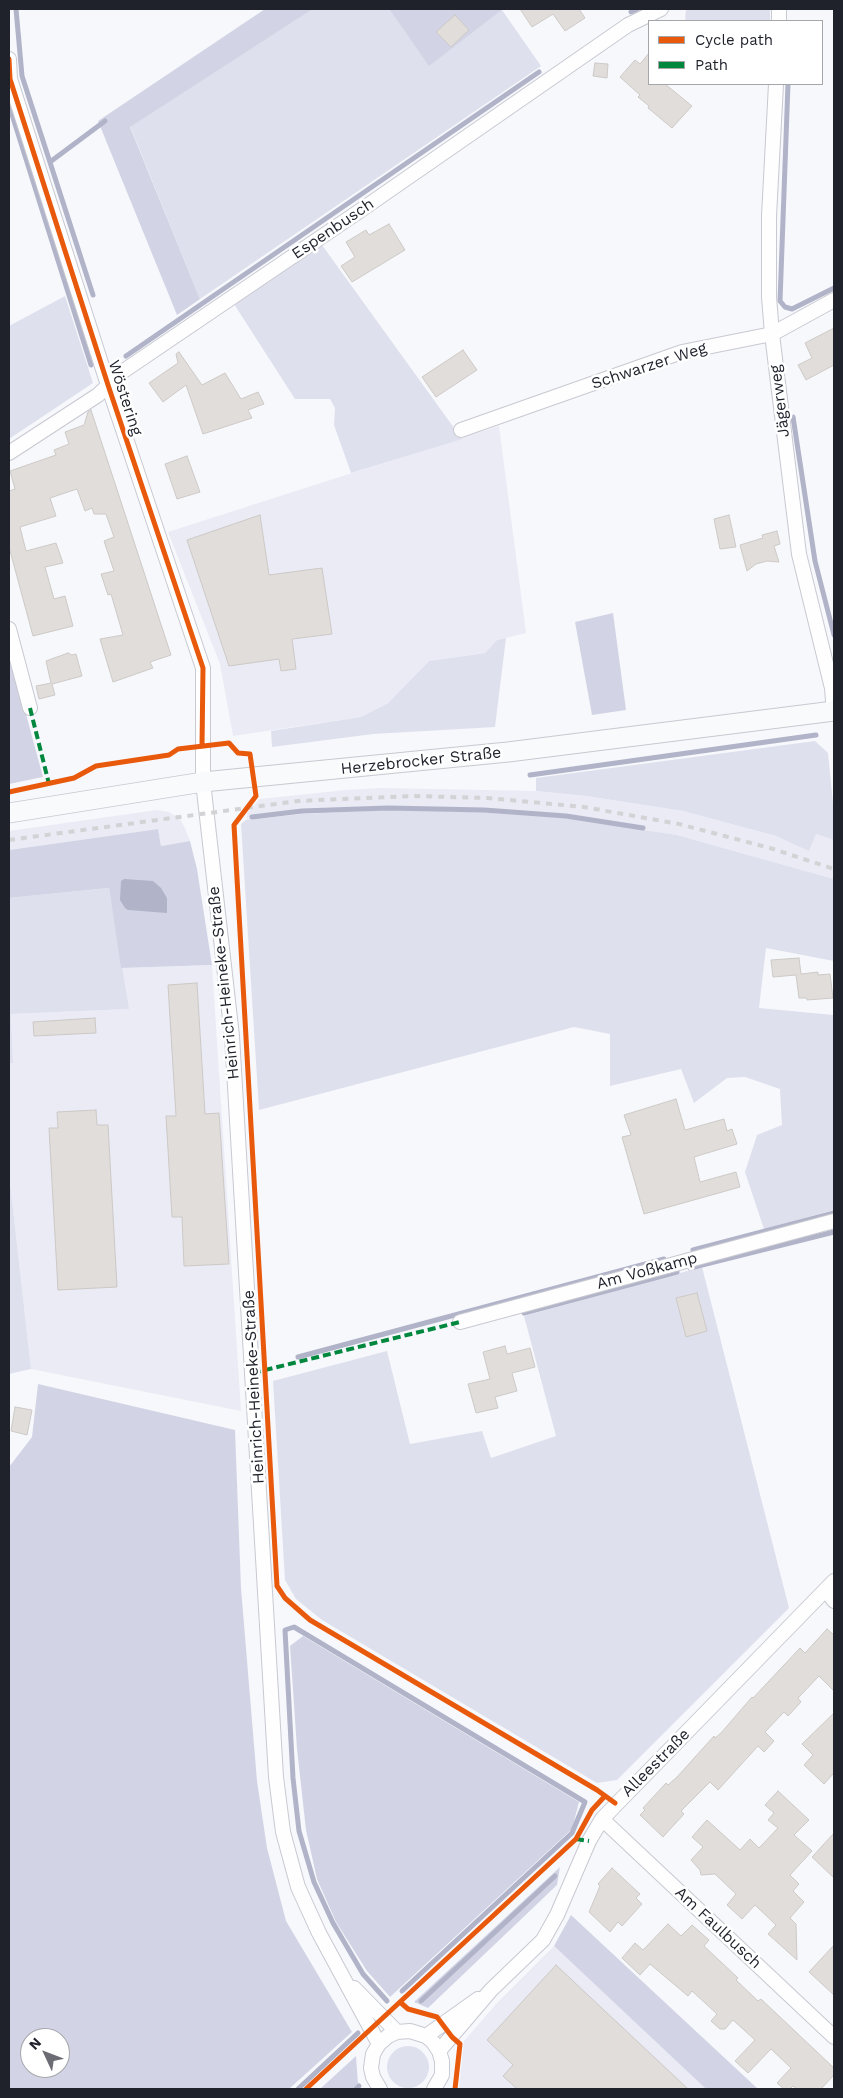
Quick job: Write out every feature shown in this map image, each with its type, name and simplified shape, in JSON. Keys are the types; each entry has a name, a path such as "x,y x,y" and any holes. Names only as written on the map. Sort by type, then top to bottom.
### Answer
{"main road":[{"name":"Herzebrocker Straße","path":"9,813 203,782 508,752 834,712"}],"street":[{"name":"Espenbusch","path":"9,453 98,395 122,372 620,31 661,9"},
{"name":"Wöstering","path":"9,59 10,78 108,384 202,668 203,782"},
{"name":"Jägerweg","path":"776,85 769,216 769,297 772,334 799,554 832,688 834,712"},
{"name":"Schwarzer Weg","path":"461,430 682,352 772,334 834,300"},
{"path":"9,629 30,708"},
{"name":"Heinrich-Heineke-Straße","path":"203,782 232,1036 276,1777 283,1832 298,1887 318,1933 346,1980 379,2044"},
{"name":"Am Voßkamp","path":"460,1322 834,1221"},
{"name":"Alleestraße","path":"439,2051 491,1990 543,1940 557,1915 589,1841 602,1819 831,1590"},
{"name":"Am Faulbusch","path":"602,1819 834,2037"},
{"name":"Heinrich-Heineke-Straße","path":"346,1980 397,2032"},
{"name":"Alleestraße","path":"426,2036 491,1990"},
{"path":"374,2087 371,2068 373,2054 379,2044 388,2036 397,2032 410,2031 426,2036 439,2051 442,2061 442,2075 434,2089"}],"shaded area":[{"path":"265,9 313,9 130,127 200,299 177,315 98,121"},
{"path":"313,9 389,9 429,65 502,10 541,66 200,299 130,126"},
{"path":"389,9 502,9 502,10 429,66"},
{"path":"686,9 770,9 770,20 685,20"},
{"path":"322,245 462,439 351,473 334,425 335,408 330,399 295,399 234,304"},
{"path":"65,296 93,383 9,439 9,326"},
{"path":"499,426 526,633 497,640 485,653 429,661 388,703 361,717 233,736 220,664 168,532"},
{"path":"613,613 626,710 592,715 575,622"},
{"path":"506,638 495,727 373,734 272,747 271,731 361,717 388,703 429,661 485,653 497,640"},
{"path":"9,651 43,777 9,784"},
{"path":"815,741 828,753 834,813 834,840 816,834 809,851 776,836 683,811 586,796 536,791 536,778"},
{"path":"381,788 536,791 586,796 683,811 776,836 809,850 816,834 834,840 834,879 677,835 565,818 483,812 386,810 301,814 247,820 247,813 260,799"},
{"path":"157,810 169,812 180,819 190,841 161,846 158,829 9,850 9,831"},
{"path":"386,810 483,812 565,818 677,835 834,879 834,961 766,948 759,1008 834,1015 834,1210 764,1229 745,1172 757,1135 782,1125 780,1089 745,1077 727,1078 694,1103 681,1069 610,1086 610,1034 574,1027 259,1110 241,824 246,820 301,814"},
{"path":"158,829 161,846 190,841 197,869 212,965 121,968 109,888 9,898 9,850"},
{"path":"124,879 153,881 161,888 167,898 167,913 128,910 125,908 120,900 121,881"},
{"path":"109,888 129,1009 11,1014 13,1063 9,1063 9,898"},
{"path":"212,965 241,1411 31,1369 9,1173 9,1063 13,1062 11,1014 128,1009 121,968"},
{"path":"9,1173 31,1369 9,1374"},
{"path":"702,1267 789,1608 617,1780 597,1783 322,1620 296,1599 285,1580 273,1381 387,1351 410,1444 482,1431 491,1458 556,1436 524,1316"},
{"path":"38,1384 235,1430 241,1588 257,1781 267,1848 286,1921 352,2032 289,2089 9,2089 9,1467 32,1437"},
{"path":"303,1636 579,1802 572,1829 390,1997 367,1971 336,1922 317,1879 306,1830 297,1749 290,1646"},
{"path":"560,1867 557,1885 428,2008 414,2002"},
{"path":"571,1915 758,2089 706,2089 554,1946"},
{"path":"554,1946 706,2089 459,2089 464,2041 498,2002"},
{"path":"408,2046 423,2052 429,2067 423,2082 408,2088 393,2082 387,2067 393,2052"},
{"path":"356,2056 358,2084 353,2089 320,2089"}],"building":[{"path":"520,9 579,9 585,18 565,31 553,14 532,27"},
{"path":"455,15 469,30 451,47 436,32"},
{"path":"648,54 648,85 666,85 692,106 672,128 648,108 649,106 638,97 640,95 620,77 635,60 640,64"},
{"path":"595,63 608,64 607,78 593,76"},
{"path":"389,224 405,250 352,282 341,266 355,257 346,242 366,230 369,235"},
{"path":"834,328 834,365 806,380 798,365 812,358 805,343"},
{"path":"463,350 477,370 436,397 422,377"},
{"path":"179,352 202,385 225,373 241,399 258,392 264,404 248,410 252,418 203,434 186,385 163,402 149,383 178,363 176,354"},
{"path":"91,410 171,655 150,662 153,668 113,682 100,639 123,635 111,594 108,595 101,574 114,571 104,541 114,537 106,514 94,514 92,508 85,511 77,489 50,498 56,516 20,527 26,551 56,543 63,563 45,567 54,599 65,596 73,626 33,636 9,547 9,491 15,489 10,471 56,455 54,450 69,444 65,432 84,425 88,412"},
{"path":"187,456 200,492 177,499 165,464"},
{"path":"260,515 269,575 322,568 332,634 292,639 296,669 281,671 279,659 229,666 187,540"},
{"path":"729,515 736,547 720,549 714,519"},
{"path":"777,531 780,544 774,546 779,562 767,561 756,564 747,571 740,545 763,538 762,535"},
{"path":"68,653 76,654 82,676 52,684 55,695 39,699 36,686 51,683 46,661"},
{"path":"799,958 801,974 818,972 818,975 830,974 833,998 807,1000 807,998 799,998 796,975 773,977 771,960"},
{"path":"197,983 205,1114 219,1113 229,1264 184,1266 182,1217 172,1217 166,1116 176,1116 168,985"},
{"path":"95,1018 96,1033 34,1036 33,1022"},
{"path":"676,1099 685,1130 724,1119 727,1131 732,1129 737,1144 694,1157 700,1182 736,1172 740,1187 644,1214 622,1137 631,1135 624,1115"},
{"path":"96,1110 97,1125 108,1125 117,1287 58,1290 49,1128 58,1128 57,1112"},
{"path":"697,1293 707,1331 686,1337 676,1298"},
{"path":"505,1346 507,1354 530,1348 535,1367 512,1373 517,1391 495,1397 498,1408 476,1413 468,1384 490,1379 483,1352"},
{"path":"15,1407 32,1410 27,1435 11,1431"},
{"path":"827,1629 834,1635 834,1691 819,1676 798,1698 801,1702 788,1716 784,1712 765,1732 774,1741 764,1752 758,1746 718,1790 710,1782 681,1811 684,1814 663,1837 640,1815 645,1810 643,1808 666,1783 668,1785 677,1777 714,1736 715,1738 721,1733 752,1697 800,1648 805,1653"},
{"path":"834,1713 834,1773 824,1784 804,1765 813,1755 802,1744"},
{"path":"778,1791 809,1820 794,1835 812,1851 790,1875 799,1884 793,1891 804,1902 790,1918 796,1924 797,1960 768,1934 776,1925 755,1905 742,1919 727,1905 736,1894 715,1874 701,1875 700,1870 691,1860 703,1847 692,1837 707,1820 740,1850 750,1839 759,1848 778,1828 768,1820 774,1813 765,1805"},
{"path":"834,1833 834,1878 812,1857"},
{"path":"612,1868 640,1894 636,1898 642,1904 622,1926 618,1922 610,1932 589,1912 600,1886 598,1884"},
{"path":"668,1924 681,1936 692,1925 709,1940 704,1946 738,1978 736,1980 758,2001 761,1999 834,2068 834,2075 821,2089 797,2089 793,2086 790,2089 784,2089 777,2083 791,2068 771,2049 748,2073 735,2061 755,2040 733,2020 725,2029 720,2029 711,2021 717,2014 692,1991 688,1996 650,1964 640,1975 622,1958 635,1943 643,1950"},
{"path":"834,1945 834,1995 809,1972"},
{"path":"556,1965 688,2089 517,2089 503,2076 513,2065 487,2040"}],"waterway":[{"path":"16,9 22,76 93,295"},
{"path":"631,12 637,9"},
{"path":"126,356 539,72"},
{"path":"788,85 780,301 785,307 792,309 834,288"},
{"path":"9,105 91,365"},
{"path":"50,162 105,121"},
{"path":"793,417 815,561 834,635"},
{"path":"530,775 816,735"},
{"path":"252,817 302,811 388,808 484,810 566,816 643,828"},
{"path":"693,1250 834,1213"},
{"path":"690,1268 834,1232"},
{"path":"298,1357 664,1259"},
{"path":"524,1313 677,1272"},
{"path":"387,2001 363,1974 333,1923 314,1882 299,1831 293,1778 285,1630 294,1627 585,1802 572,1833 402,1991"},
{"path":"421,2001 555,1876"},
{"path":"298,2089 358,2033"},
{"path":"356,2089 359,2086"}],"railway":[{"path":"9,840 298,801 413,796 488,798 584,807 679,824 770,848 834,869"}],"marked path":[{"path":"30,708 49,784"},
{"path":"253,1373 460,1322"},
{"path":"576,1839 589,1841"}],"cycle path":[{"path":"9,59 10,79 108,385 203,668 202,746"},
{"path":"9,792 74,778 96,766 169,755 178,749 229,743 238,753 250,754 256,796 234,825 277,1586 285,1598 310,1620 597,1790 615,1803"},
{"path":"306,2089 576,1839 592,1810 605,1796"},
{"path":"400,2002 408,2009 437,2017 452,2037 460,2044 455,2089"}]}
